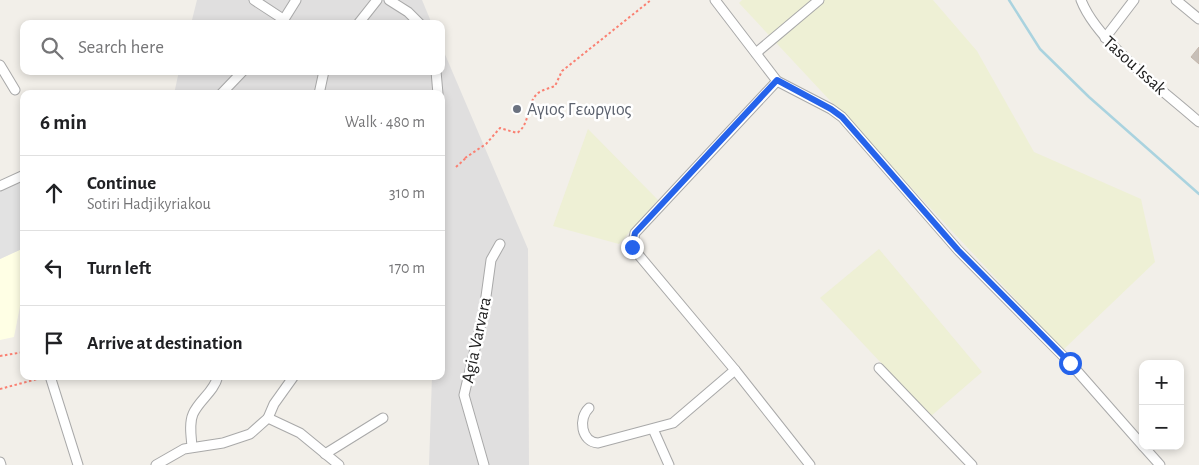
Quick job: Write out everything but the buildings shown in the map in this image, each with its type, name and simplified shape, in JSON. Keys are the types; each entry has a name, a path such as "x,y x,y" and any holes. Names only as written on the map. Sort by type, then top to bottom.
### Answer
{"street":[{"path":"254,0 279,20"},
{"path":"283,20 296,0"},
{"path":"361,20 377,0"},
{"path":"389,0 408,12 416,20"},
{"path":"715,0 777,80 831,109 842,117 958,250 1070,363 1139,441"},
{"path":"756,53 820,0"},
{"name":"Tasou Issak","path":"1081,0 1086,13 1105,38 1199,122"},
{"path":"1105,38 1134,0"},
{"path":"1176,0 1199,19"},
{"path":"0,65 15,90"},
{"path":"224,90 239,75"},
{"path":"320,90 323,75"},
{"path":"436,75 438,90"},
{"path":"777,80 633,238 634,251 736,370 810,465"},
{"path":"0,186 20,177"},
{"name":"Agia Varvara","path":"484,465 464,395 484,311 491,260 500,244"},
{"path":"879,368 972,465"},
{"path":"589,408 583,414 582,424 592,443 653,429 673,423 736,370"},
{"path":"51,380 78,465"},
{"path":"192,446 191,423 193,413 210,393 216,380"},
{"path":"156,465 176,452 192,446 222,443 243,437 256,430 268,418 274,404 291,380"},
{"path":"268,418 300,433 339,465"},
{"path":"325,454 383,418"},
{"path":"653,429 668,465"},
{"path":"1147,450 1160,465"}],"path":[{"path":"456,167 486,144 500,128 517,134 521,131 531,110 532,101 537,94 555,86 562,71 651,0"},
{"path":"465,158 469,156"},
{"path":"0,356 20,353"},
{"path":"0,389 32,380"}],"shaded area":[{"path":"197,0 422,0 430,20 192,20"},
{"path":"742,0 933,0 977,51 1034,152 1141,199 1155,262 1063,350 739,3"},
{"path":"445,54 528,249 529,465 429,465 432,380 445,380 445,90 175,90 178,75 445,75"},
{"path":"588,129 658,200 619,244 553,226"},
{"path":"20,182 20,250 0,259 0,191"},
{"path":"879,249 982,372 931,416 820,298"},
{"path":"20,250 20,306 14,337 0,340 0,259"}],"waterway":[{"path":"1009,0 1040,49 1089,97 1199,194"}],"place":[{"name":"Αγιος Γεωργιος","path":"517,109"}],"route":[{"path":"632,247 635,233 777,80 791,90 821,103 842,117 958,250 1070,363"}]}
